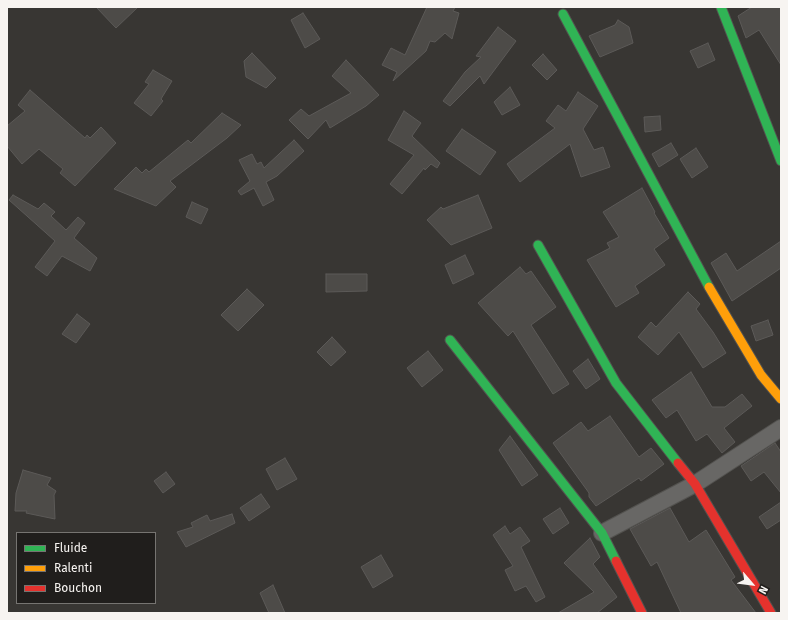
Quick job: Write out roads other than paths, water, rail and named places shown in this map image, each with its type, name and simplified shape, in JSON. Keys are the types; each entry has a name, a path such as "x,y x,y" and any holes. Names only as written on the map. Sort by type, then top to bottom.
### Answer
{"street":[{"path":"721,7 781,161"},
{"path":"563,14 716,299 762,374 781,399"},
{"path":"538,245 616,383 695,484 771,613"},
{"path":"450,340 602,533 642,613"},
{"path":"602,533 695,484 781,428"}]}
